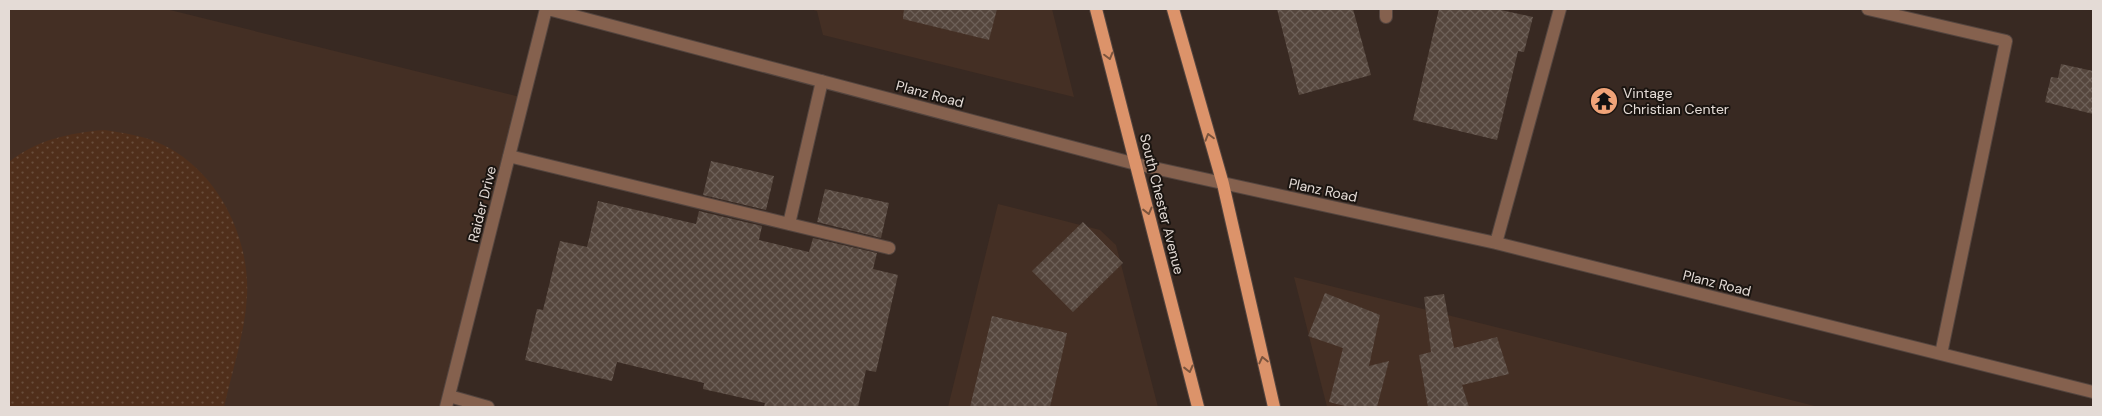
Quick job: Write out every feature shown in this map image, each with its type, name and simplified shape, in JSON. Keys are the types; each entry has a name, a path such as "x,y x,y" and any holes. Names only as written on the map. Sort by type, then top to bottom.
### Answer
{"main road":[{"name":"South Chester Avenue","path":"1096,9 1198,407"},
{"path":"1173,9 1223,184 1274,407"}],"street":[{"name":"Planz Road","path":"547,9 1136,164 1496,244 2093,392"},
{"name":"Raider Drive","path":"448,402 547,9"},
{"path":"1496,244 1560,9"},
{"path":"1868,9 2006,41 1941,354"},
{"path":"789,224 822,81"},
{"path":"510,156 889,248"},
{"path":"448,402 488,407"}],"shaded area":[{"path":"9,9 166,9 524,98 446,407 9,407"},
{"path":"810,9 1052,9 1074,97 823,35 817,11"},
{"path":"104,130 145,138 179,154 213,186 226,206 236,227 243,250 247,296 241,338 224,407 9,407 9,162 19,154 42,143 78,133"},
{"path":"998,204 1100,230 1116,245 1158,407 948,407"},
{"path":"1294,277 1819,407 1327,407"}],"building":[{"path":"904,9 997,9 989,40 903,19"},
{"path":"1277,9 1353,9 1371,75 1299,95"},
{"path":"1439,9 1496,9 1533,17 1524,52 1518,51 1497,140 1413,120"},
{"path":"2061,64 2093,71 2093,114 2045,102 2051,77 2058,78"},
{"path":"711,161 774,176 766,210 703,195"},
{"path":"825,189 889,203 881,238 817,222"},
{"path":"598,201 696,224 699,211 762,226 759,240 809,252 813,238 877,253 873,269 898,275 876,372 866,370 858,407 764,407 765,403 703,389 704,383 617,362 612,381 525,360 537,309 543,310 560,241 587,247"},
{"path":"1083,222 1123,263 1073,312 1032,271"},
{"path":"1325,293 1380,315 1369,366 1389,361 1377,407 1349,407 1329,402 1343,348 1308,336"},
{"path":"1444,294 1454,348 1497,337 1509,374 1462,385 1469,407 1428,407 1419,355 1431,352 1424,297"},
{"path":"992,316 1067,333 1050,407 970,407"}],"place":[{"name":"Vintage Christian Center","path":"1604,101"}]}
